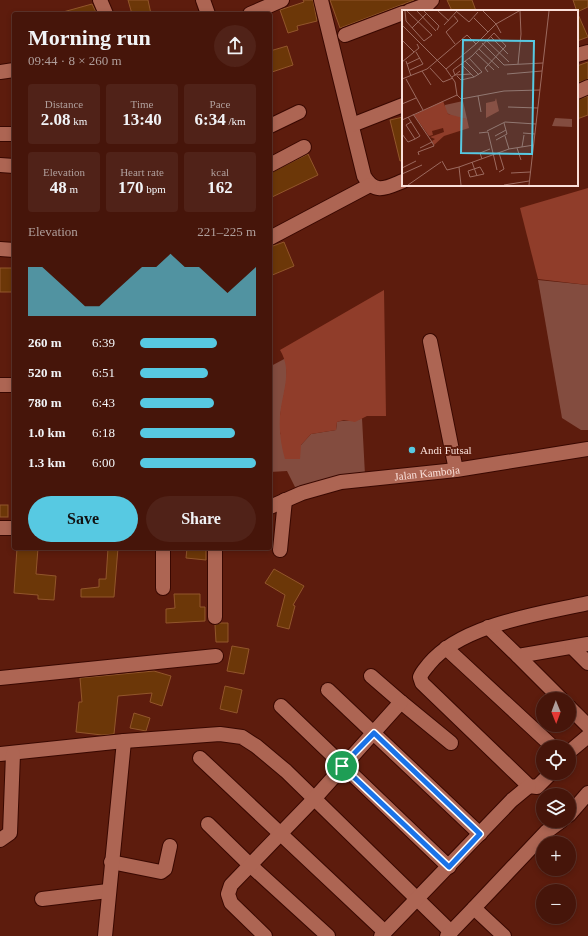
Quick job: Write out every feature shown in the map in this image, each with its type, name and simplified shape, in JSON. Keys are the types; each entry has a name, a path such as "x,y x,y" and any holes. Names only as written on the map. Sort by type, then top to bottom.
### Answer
{"street":[{"path":"100,0 105,12"},
{"path":"203,0 207,12"},
{"path":"321,0 364,176 370,185 376,188 384,188 402,181"},
{"path":"413,10 428,4 432,0"},
{"path":"254,12 275,2"},
{"path":"345,35 402,13"},
{"path":"578,55 588,52"},
{"path":"0,72 12,70"},
{"path":"578,92 588,87"},
{"path":"352,125 402,105"},
{"path":"272,125 299,112"},
{"path":"0,134 12,134"},
{"path":"272,164 304,147"},
{"path":"0,165 12,166"},
{"path":"272,237 370,185"},
{"path":"0,250 12,250"},
{"path":"430,341 456,470"},
{"path":"0,385 12,385"},
{"name":"Jalan Kamboja","path":"272,506 320,487 341,482 456,470 588,449"},
{"path":"280,550 285,500"},
{"path":"0,528 12,528"},
{"path":"163,550 163,588"},
{"path":"215,617 216,550"},
{"path":"544,780 537,787 529,786 422,683 421,674 446,648 488,627 588,603"},
{"path":"488,627 554,692"},
{"path":"518,656 588,644"},
{"path":"572,647 588,663"},
{"path":"446,648 545,740"},
{"path":"0,678 216,656"},
{"path":"371,676 451,743"},
{"path":"328,690 480,834"},
{"path":"265,936 231,903 228,894 230,885 314,799 401,702"},
{"path":"281,706 449,867"},
{"path":"576,714 588,726"},
{"path":"0,840 10,833 6,754 124,741 220,734 242,737 256,746 286,771 418,900 449,934 551,828"},
{"path":"576,746 588,736"},
{"path":"105,936 108,891 124,741"},
{"path":"200,758 281,833 383,934 418,900 512,800 529,786"},
{"path":"576,807 588,793"},
{"path":"208,824 250,865 328,936"},
{"path":"111,862 161,872 164,869 170,846"},
{"path":"42,899 108,891"},
{"path":"474,908 504,936"}],"shaded area":[{"path":"588,188 588,285 538,279 520,208"},
{"path":"538,280 588,285 588,430 581,430 562,418"},
{"path":"384,290 386,416 367,416 355,422 344,420 337,422 336,430 311,434 301,445 300,459 285,459 282,448 280,422 281,407 286,382 286,366 280,350"},
{"path":"286,358 287,379 280,416 280,434 301,445 311,434 336,430 337,422 362,418 365,475 295,487 287,471 272,472 272,365"}],"building":[{"path":"128,0 148,0 151,12 131,12"},
{"path":"303,0 313,0 317,21 297,26 298,30 288,33 280,10 304,2"},
{"path":"330,0 414,0 340,28"},
{"path":"447,0 472,0 476,10 452,10"},
{"path":"573,0 588,0 588,7 578,12"},
{"path":"92,4 96,12 63,12"},
{"path":"578,14 588,37 578,41"},
{"path":"287,46 293,65 272,72 272,50"},
{"path":"588,62 588,79 578,83 578,66"},
{"path":"588,96 588,115 578,119 578,100"},
{"path":"402,117 402,160 400,161 390,120"},
{"path":"308,154 318,175 272,197 272,172"},
{"path":"284,242 294,266 272,275 272,246"},
{"path":"0,268 12,268 12,292 0,292"},
{"path":"0,505 8,505 8,517 0,517"},
{"path":"17,550 38,550 36,574 56,576 54,600 38,599 38,595 14,593"},
{"path":"108,550 118,550 114,597 81,597 81,589 99,587 99,579 106,579"},
{"path":"187,550 206,550 206,560 186,558"},
{"path":"274,569 304,586 293,605 295,606 289,629 277,626 285,595 265,583"},
{"path":"174,594 200,594 200,607 205,607 205,621 166,623 166,609 175,608"},
{"path":"220,623 228,623 228,642 216,642 215,625"},
{"path":"232,646 249,649 244,674 227,671"},
{"path":"154,671 171,676 162,706 150,702 152,693 118,696 114,734 102,735 76,732 79,702 82,702 80,678"},
{"path":"225,686 242,690 237,713 220,709"},
{"path":"134,713 150,718 146,731 130,728"}],"place":[{"name":"Andi Futsal","path":"412,450"}],"route":[{"path":"374,733 480,834 449,867 342,766 374,733"}]}
